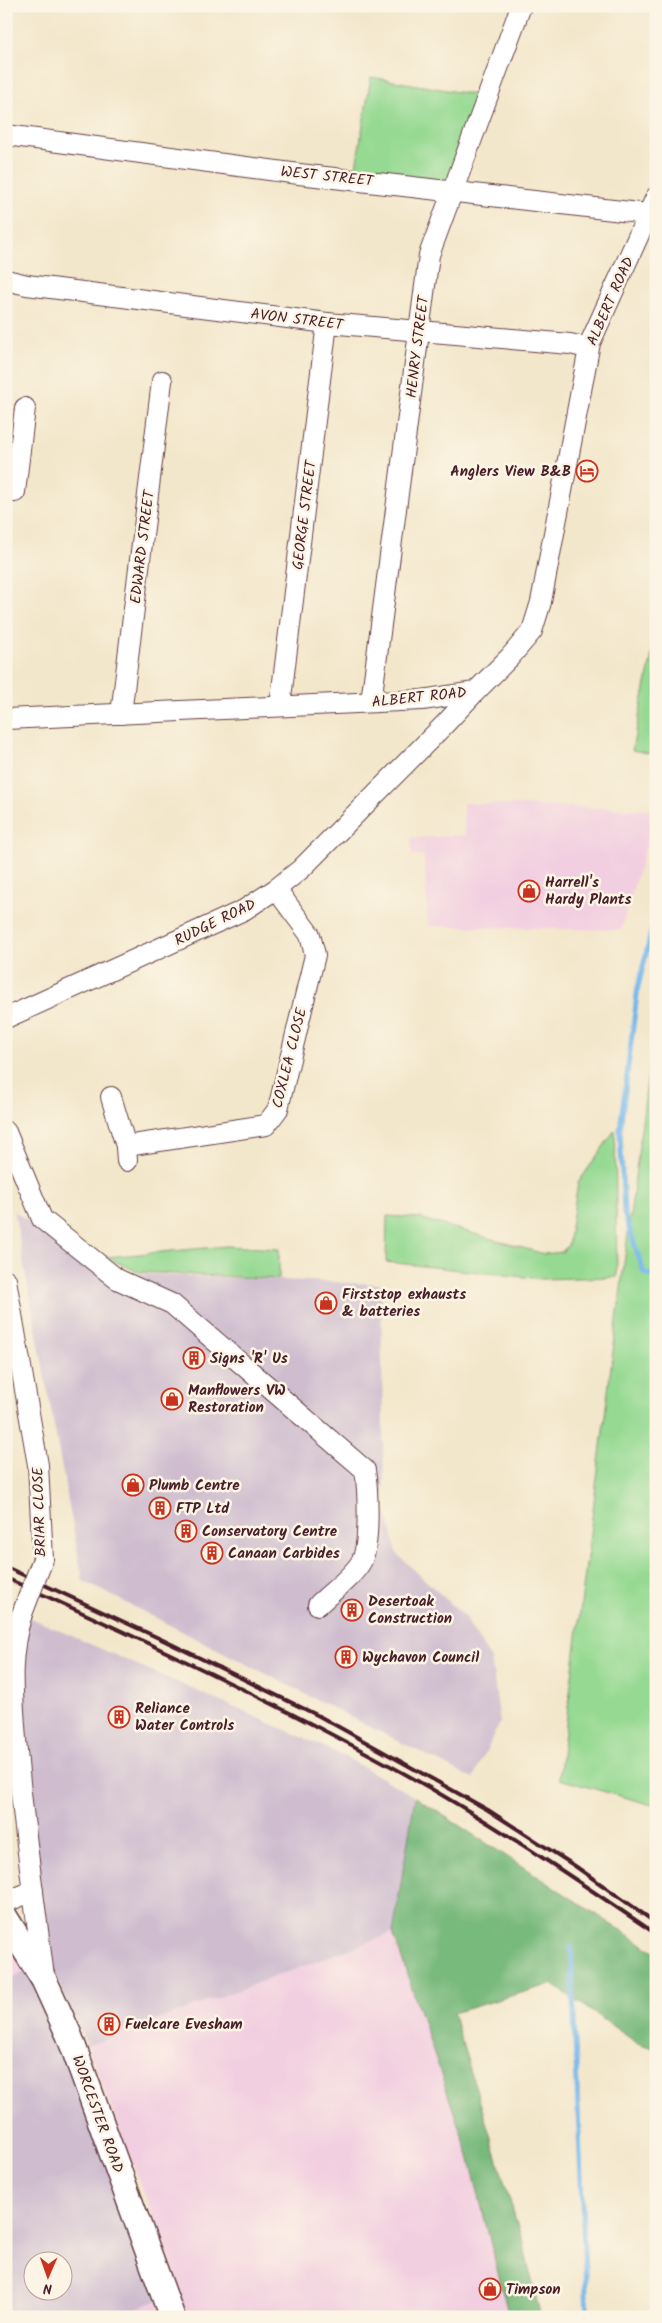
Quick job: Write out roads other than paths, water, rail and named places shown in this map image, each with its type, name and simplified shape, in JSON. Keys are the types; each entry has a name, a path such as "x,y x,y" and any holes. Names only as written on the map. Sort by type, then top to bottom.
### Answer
{"main road":[{"name":"WORCESTER ROAD","path":"6,1919 44,1980 75,2052 172,2317"}],"street":[{"name":"HENRY STREET","path":"371,702 429,255 520,6"},
{"name":"WEST STREET","path":"6,135 300,174 452,190 652,205"},
{"name":"ALBERT ROAD","path":"6,719 371,702 449,697 474,692 510,657 532,631 541,602 588,348 652,205"},
{"name":"AVON STREET","path":"6,280 27,286 327,323 570,344 588,348"},
{"name":"GEORGE STREET","path":"280,706 327,323"},
{"name":"EDWARD STREET","path":"121,714 162,381"},
{"path":"6,491 15,492 25,408"},
{"name":"RUDGE ROAD","path":"6,1018 244,910 276,889 300,869 444,726 474,692"},
{"name":"COXLEA CLOSE","path":"111,1097 127,1153 266,1124 278,1110 315,955 310,934 276,889"},
{"path":"6,1132 42,1220 117,1279 172,1304 365,1470 367,1486 366,1550 362,1562 318,1605"},
{"name":"BRIAR CLOSE","path":"6,1280 38,1465 42,1559 22,1614 12,1655 20,1787 44,1980"},
{"path":"6,1902 33,1891"}],"waterway":[{"path":"656,913 638,987 620,1130 624,1213 644,1273 656,1276"},
{"path":"571,1947 587,2317"}],"railway":[{"path":"6,1567 165,1641 319,1716 488,1810 575,1866 656,1923"},
{"path":"6,1578 209,1672 358,1748 439,1793 502,1832 656,1934"}],"place":[{"name":"Anglers View B&B","path":"587,471"},
{"name":"Harrell's Hardy Plants","path":"529,891"},
{"name":"Firststop exhausts & batteries","path":"326,1303"},
{"name":"Signs 'R' Us","path":"194,1358"},
{"name":"Manflowers VW Restoration","path":"172,1399"},
{"name":"Plumb Centre","path":"133,1485"},
{"name":"FTP Ltd","path":"160,1508"},
{"name":"Conservatory Centre","path":"186,1531"},
{"name":"Canaan Carbides","path":"212,1553"},
{"name":"Desertoak Construction","path":"352,1610"},
{"name":"Wychavon Council","path":"346,1657"},
{"name":"Reliance Water Controls","path":"119,1717"},
{"name":"Fuelcare Evesham","path":"109,2024"},
{"name":"Timpson","path":"490,2289"}]}
